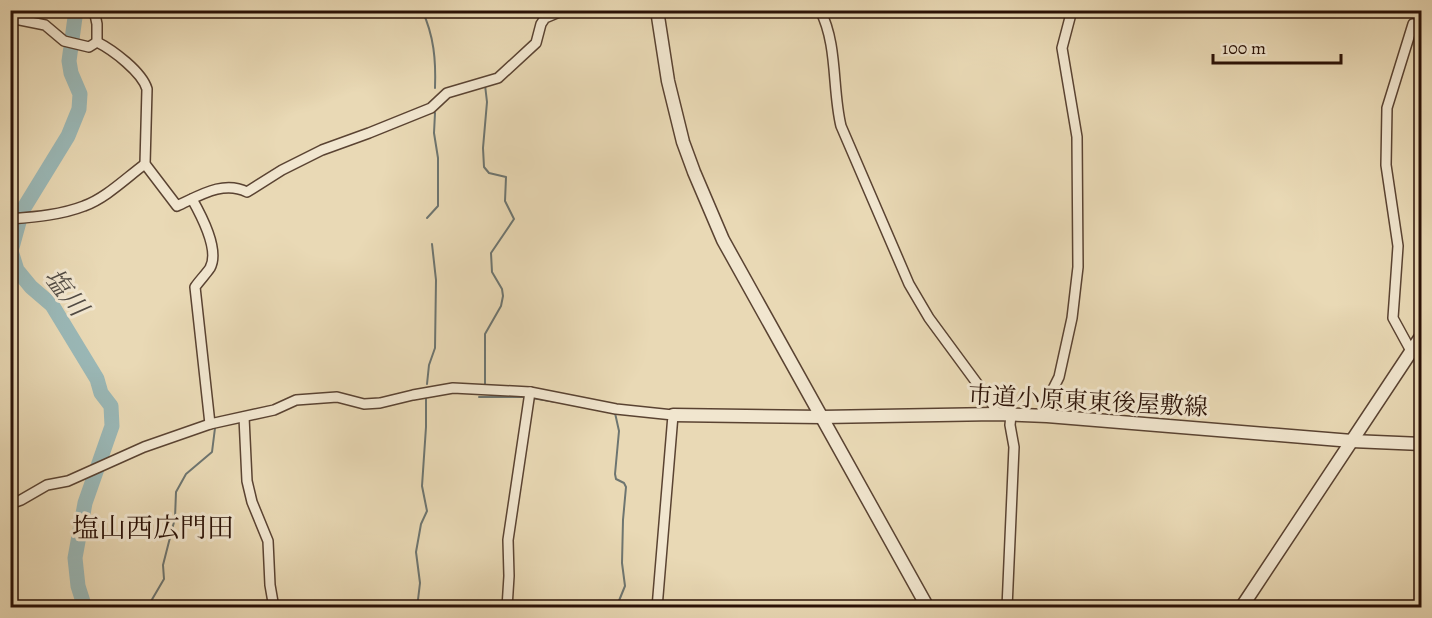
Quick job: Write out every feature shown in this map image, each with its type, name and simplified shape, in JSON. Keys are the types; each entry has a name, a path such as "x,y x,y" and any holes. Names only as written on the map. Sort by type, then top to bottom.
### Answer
{"street":[{"path":"10,18 20,10"},
{"path":"92,45 97,24 94,10"},
{"path":"10,18 45,25 64,41 109,48 145,82 147,89 145,164 177,206 213,190 236,187 247,192 322,150 369,134 431,108 447,93 498,78 536,43 545,18 564,10"},
{"path":"657,10 673,105 694,172 723,240 928,608"},
{"path":"820,10 831,45 841,126 909,284 929,318 993,405 996,414"},
{"path":"1047,416 1053,389 1059,377 1072,318 1078,267 1077,137 1062,48 1072,10"},
{"path":"1411,351 1393,318 1398,246 1386,165 1387,108 1413,24 1422,24"},
{"path":"11,219 37,217 84,206 106,194 145,164"},
{"path":"192,199 207,228 212,250 212,266 195,287 210,424"},
{"path":"1241,608 1422,335"},
{"path":"10,504 47,485 68,481 144,447 210,424 274,410 296,400 337,397 364,404 380,403 453,388 673,415 657,608"},
{"path":"507,608 508,540 529,396"},
{"name":"市道小原東東後屋敷線","path":"673,415 822,417 996,414 1047,416 1352,441 1422,444"},
{"path":"1007,608 1014,447 1010,425 1011,415"},
{"path":"244,417 247,481 252,502 268,542 270,585 274,608"}],"waterway":[{"name":"塩川","path":"76,10 69,61 71,73 80,94 79,109 68,136 22,211 11,251 17,270 31,287 52,305 97,379 101,393 111,406 112,426 85,503 75,558 78,586 85,608"},
{"path":"422,10 433,48 435,88"},
{"path":"485,85 487,102 483,148 484,167 489,173 506,177 505,201 514,219 491,253 492,272 502,289 503,296 501,306 485,334 485,384"},
{"path":"427,218 438,206 435,113"},
{"path":"427,384 429,365 435,348 436,280 432,244"},
{"path":"479,397 527,397"},
{"path":"417,608 420,583 416,552 421,524 427,511 422,486 426,398"},
{"path":"532,398 556,402"},
{"path":"568,404 609,412"},
{"path":"615,413 619,431 615,474 616,479 624,483 626,487 622,563 625,586 616,608"},
{"path":"147,608 164,579 163,565 175,518 176,492 186,474 212,452 215,428"}],"district":[{"name":"塩山西広門田","path":"153,528"}]}
